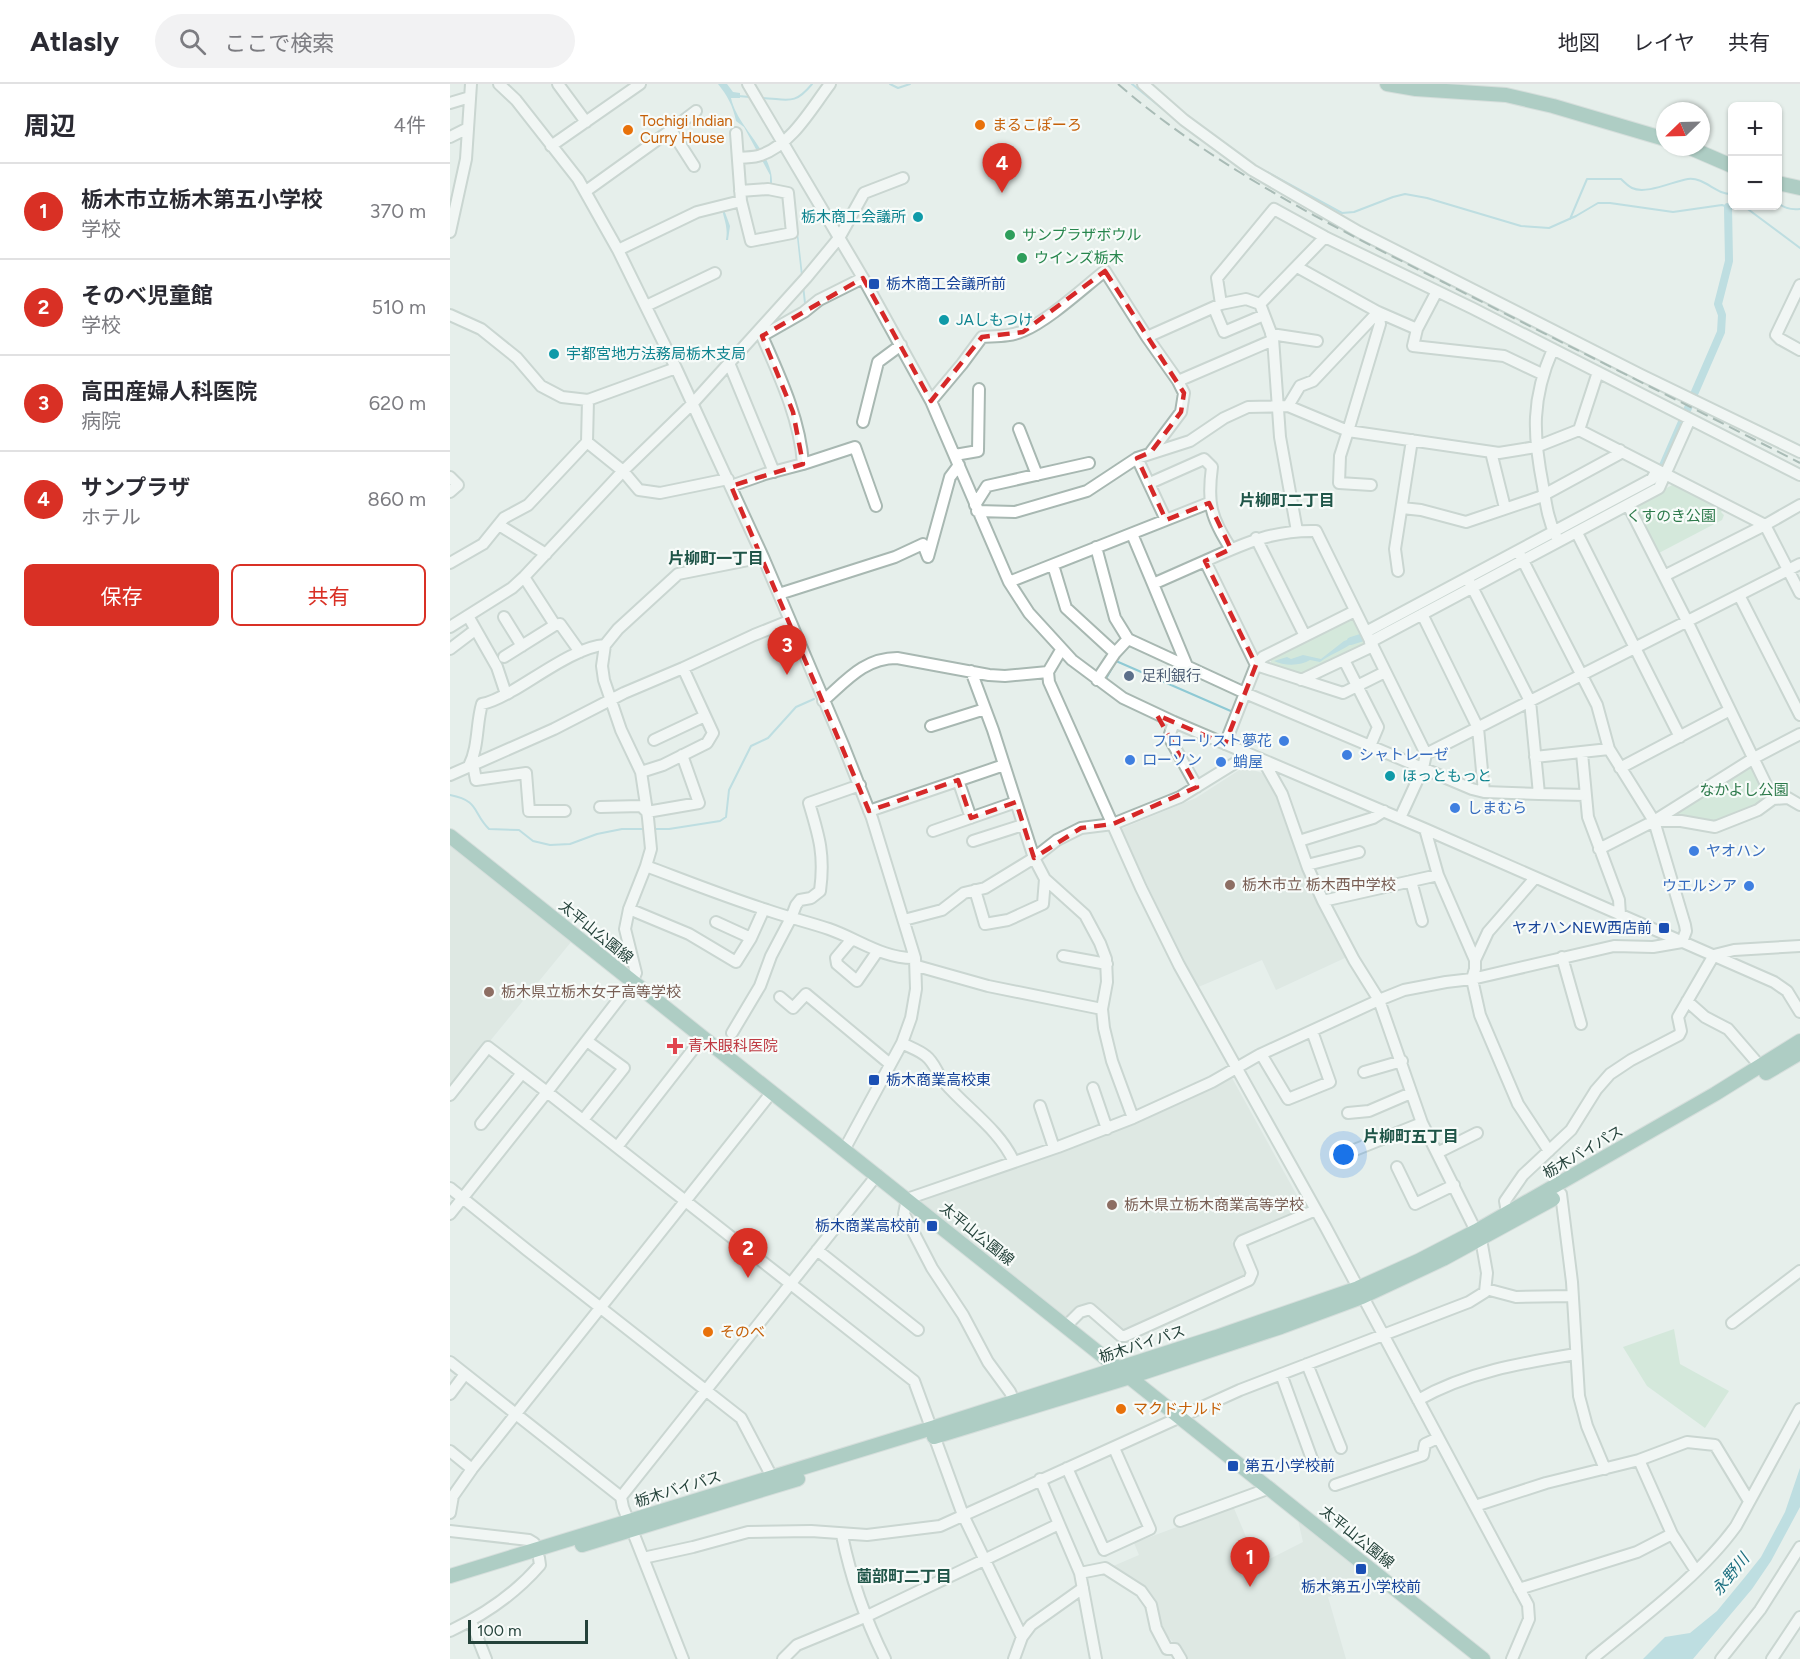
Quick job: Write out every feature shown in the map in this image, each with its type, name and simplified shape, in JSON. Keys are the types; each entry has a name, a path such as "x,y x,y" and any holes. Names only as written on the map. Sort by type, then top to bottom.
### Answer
{"main road":[{"path":"1387,84 1416,89 1506,95 1553,106 1656,136"},
{"path":"1709,156 1728,164"},
{"path":"1782,184 1800,188"},
{"name":"太平山公園線","path":"450,836 1483,1659"},
{"name":"栃木バイパス","path":"1479,1235 1507,1213 1800,1041"},
{"name":"栃木バイパス","path":"450,1576 630,1526 1124,1373 1257,1324 1360,1292 1418,1261 1479,1235 1561,1194 1800,1053"},
{"name":"栃木バイパス","path":"630,1526 772,1477 933,1432"},
{"name":"栃木バイパス","path":"450,1585 539,1553"}],"street":[{"path":"450,231 466,159 471,84"},
{"path":"499,84 516,100 586,191 618,250 693,403 763,557 869,811 916,962 914,1005 902,1043 844,1150"},
{"path":"558,84 586,122"},
{"path":"552,146 640,84"},
{"path":"748,84 863,278 931,401 1009,582 1029,613 1061,650 1097,680 1124,698 1174,723 1384,811 1782,986 1800,1011"},
{"path":"738,158 759,156 773,150 783,142 830,84"},
{"path":"1143,84 1184,120 1252,171 1359,232 1641,375 1800,452"},
{"path":"450,103 470,97"},
{"path":"586,191 696,111"},
{"path":"450,137 468,128"},
{"path":"671,130 694,166"},
{"path":"618,250 697,212 740,196 768,189 788,193 792,233 751,241 740,196 736,133"},
{"path":"450,627 512,588 524,577 623,471 760,334 839,238 864,193 903,178"},
{"path":"1325,237 1262,309 1224,332 1217,306 1217,278 1274,209 1325,237 1437,291 1800,475"},
{"path":"1297,267 1378,312 1417,329"},
{"path":"931,401 981,337 1005,336 1023,332 1106,271 1184,393 1181,412 1151,452"},
{"path":"646,306 715,273"},
{"path":"760,334 863,278"},
{"path":"1800,285 1776,335 1800,350"},
{"path":"1437,291 1417,329 1413,346 1504,356 1542,374"},
{"path":"1147,337 1217,306 1246,299 1262,309 1272,337 1297,531"},
{"path":"1282,405 1300,386 1313,381 1378,312"},
{"path":"1371,485 1339,483 1340,456 1380,324 1378,312"},
{"path":"450,315 481,329 504,346 532,377 550,392 573,399 588,400 676,368"},
{"path":"760,334 793,412 803,464"},
{"path":"1178,381 1272,337 1317,341"},
{"path":"863,422 878,362 901,345"},
{"path":"1553,350 1542,374 1535,424 1536,447 1544,494 1549,519 1557,536"},
{"path":"729,363 774,472"},
{"path":"1579,430 1598,372"},
{"path":"779,594 895,557 923,544 928,557 950,477 957,460 978,451 979,389"},
{"path":"450,563 483,544 504,518 528,505 587,442 588,400"},
{"path":"976,508 1015,512 1087,491 1137,458 1190,441 1224,418 1248,407 1282,405 1348,431 1498,453 1536,447 1579,430 1766,525 1800,593"},
{"path":"1301,680 1344,660 1370,640 1470,583 1524,561 1557,536 1652,479 1661,471 1690,418"},
{"path":"1019,429 1037,475"},
{"path":"1398,571 1395,549 1412,440"},
{"path":"587,442 623,471 639,490 660,493 729,483 803,464 855,447 876,506"},
{"path":"1402,508 1421,510 1463,522 1544,494 1618,454 1620,450"},
{"path":"1491,452 1506,508"},
{"path":"1137,458 1166,520"},
{"path":"1150,483 1204,459 1212,467 1209,503 1218,529 1231,549"},
{"path":"976,508 987,486 1089,463"},
{"path":"1370,640 1422,614 1518,550 1557,536 1577,533 1659,488 1661,471"},
{"path":"450,477 458,486 450,492"},
{"path":"1009,582 1209,503"},
{"path":"1628,505 1773,799"},
{"path":"1664,576 1766,525 1800,505"},
{"path":"499,525 546,554"},
{"path":"1153,584 1256,538 1297,531 1316,531 1426,754 1423,768 1400,818"},
{"path":"1577,533 1680,737"},
{"path":"1131,534 1187,666"},
{"path":"1256,538 1305,636"},
{"path":"1096,548 1115,618 1128,639 1245,693 1484,792 1586,795"},
{"path":"1518,550 1601,716 1609,749 1654,821 1685,925 1686,931 1682,942"},
{"path":"450,1214 587,1041 632,982 636,973 625,928 628,909 651,849 641,772 621,730 604,680 602,666 604,645 618,629 678,574 763,557"},
{"path":"1204,561 1256,664 1343,693 1385,672"},
{"path":"1426,754 1800,564"},
{"path":"1053,565 1066,608 1115,653"},
{"path":"524,577 555,625"},
{"path":"1470,583 1530,701 1539,794"},
{"path":"1739,595 1800,715"},
{"path":"1225,744 1256,664 1263,657 1355,610"},
{"path":"1422,614 1478,728 1484,792"},
{"path":"468,616 496,667 506,694"},
{"path":"504,617 522,646"},
{"path":"450,775 554,729 612,699 789,621"},
{"path":"504,657 560,624 580,652"},
{"path":"450,649 475,630"},
{"path":"1097,680 1115,653 1128,639"},
{"path":"565,811 529,811 526,773 476,780 471,765 478,718 482,704 506,694 580,652 593,646 604,645"},
{"path":"1061,650 1048,672 1053,693 1170,948 1316,1210 1529,1611 1526,1629 1512,1659"},
{"path":"823,701 860,669 872,661 884,658 897,658 1005,676 1048,672"},
{"path":"1344,660 1378,727 1370,746"},
{"path":"641,772 707,743 713,733 683,668"},
{"path":"971,671 1034,858 1045,879 1085,915 1100,943 1107,964 1107,982 1102,1009 1104,1028 1112,1062 1133,1118"},
{"path":"931,726 985,709"},
{"path":"1620,768 1730,710"},
{"path":"654,740 705,716"},
{"path":"1174,723 1169,737 1197,787"},
{"path":"1599,849 1654,821 1754,758 1800,734"},
{"path":"1535,757 1609,749"},
{"path":"1582,753 1588,817 1619,900 1620,915"},
{"path":"647,812 699,803 682,755"},
{"path":"904,920 942,910 964,893 985,888 1034,858 1057,840 1081,828 1113,824 1180,797 1248,755"},
{"path":"643,1557 693,1547 748,1532 811,1531 842,1535 877,1534 940,1526 1040,1479 1114,1448 1179,1416 1469,1302 1485,1292 1487,1273 1479,1235 1422,1123 1379,1000 1354,960 1323,902 1307,865 1282,794 1263,762"},
{"path":"869,811 1004,765"},
{"path":"958,780 971,818"},
{"path":"732,1033 760,986 771,956 796,905 800,900 811,898 820,891 822,858 820,840 809,803 860,785"},
{"path":"1654,821 1680,821 1715,826 1758,810 1773,799 1788,798 1800,806"},
{"path":"933,831 1016,802"},
{"path":"600,807 641,806 647,812"},
{"path":"1299,841 1372,818 1384,811"},
{"path":"973,841 1023,825"},
{"path":"1425,829 1438,875 1474,960 1475,969 1472,979 1480,1015 1518,1104 1549,1151"},
{"path":"1307,865 1359,852"},
{"path":"646,866 764,909 831,930 870,946 877,952 904,958 988,986 1102,1009"},
{"path":"1323,902 1438,875"},
{"path":"1474,960 1488,932 1535,878"},
{"path":"975,890 985,924 1008,920 1042,904 1045,879"},
{"path":"1411,881 1422,921"},
{"path":"628,909 689,934 736,962 751,938 764,909"},
{"path":"716,922 751,938"},
{"path":"852,939 836,958 837,964 857,981 877,952"},
{"path":"1016,1406 1010,1392 988,1362 963,1315 932,1268 904,1214 907,1199 1107,1129 1236,1069 1261,1054 1404,990 1472,979 1614,946 1653,947 1682,942"},
{"path":"1507,1213 1505,1201 1523,1175 1571,1130 1596,1090 1610,1074 1631,1060 1679,1035 1681,1031 1678,1017 1714,955 1734,950 1800,946"},
{"path":"1063,956 1107,964"},
{"path":"1562,957 1581,1024"},
{"path":"780,997 793,1008 806,994 890,1064"},
{"path":"1687,1001 1705,1017 1728,1029 1760,1066"},
{"path":"1261,1054 1288,1099 1330,1082 1312,1031"},
{"path":"616,1147 702,1038"},
{"path":"583,1120 624,1068 587,1041"},
{"path":"902,1043 926,1055 935,1064 941,1078 960,1100 981,1117 1007,1147 1014,1162"},
{"path":"450,1095 488,1047 914,1382 963,1515 1022,1637"},
{"path":"1364,1072 1402,1061"},
{"path":"482,1124 522,1073"},
{"path":"1093,1088 1107,1129"},
{"path":"450,1513 453,1496 514,1413 772,1092"},
{"path":"1348,1113 1369,1111 1410,1093"},
{"path":"1040,1106 1054,1148"},
{"path":"1347,1153 1422,1123"},
{"path":"1437,1153 1477,1133"},
{"path":"1397,1167 1415,1204 1454,1185"},
{"path":"621,1497 877,1175"},
{"path":"450,1188 744,1420 772,1477"},
{"path":"1561,1194 1582,1406 1587,1426 1605,1469"},
{"path":"1066,1326 1080,1312 1090,1309 1121,1336 1125,1336 1249,1280 1252,1273 1240,1244 1242,1241 1316,1210"},
{"path":"817,1250 918,1330"},
{"path":"1732,1323 1800,1270"},
{"path":"1486,1289 1516,1296 1572,1296"},
{"path":"1418,1400 1473,1375 1576,1354"},
{"path":"450,1362 621,1497 630,1526 683,1659"},
{"path":"1307,1364 1341,1448"},
{"path":"450,1394 465,1374"},
{"path":"1281,1374 1313,1462"},
{"path":"1592,1659 1696,1570 1725,1541 1800,1409"},
{"path":"1335,1485 1423,1455 1425,1443 1438,1438"},
{"path":"1475,1506 1546,1483 1639,1460 1687,1442 1715,1445 1749,1500"},
{"path":"1067,1468 1104,1550 1150,1529 1114,1448"},
{"path":"450,1451 472,1468"},
{"path":"1639,1460 1672,1534 1696,1570"},
{"path":"1040,1479 1080,1573 1096,1659"},
{"path":"1180,1521 1270,1488"},
{"path":"783,1659 797,1645 865,1617 1059,1524"},
{"path":"450,1531 529,1540 534,1543 539,1553 540,1565 514,1592 471,1621 450,1630"},
{"path":"1519,1589 1637,1552 1672,1534"},
{"path":"842,1535 848,1565 865,1617 885,1659"},
{"path":"1721,1659 1760,1610 1800,1547"},
{"path":"1080,1573 1106,1568 1141,1591 1150,1605 1156,1628 1167,1649 1175,1649 1181,1659"},
{"path":"1014,1659 1022,1637 1031,1625 1083,1588"},
{"path":"1772,1659 1800,1617"},
{"path":"471,1621 486,1659"}],"highlighted area":[{"path":"1105,271 1184,393 1181,412 1151,452 1137,458 1166,520 1209,503 1231,549 1205,561 1256,665 1225,744 1157,715 1197,787 1113,824 1081,828 1034,858 1016,802 971,818 958,780 869,811 731,486 803,464 793,412 762,336 863,278 931,401 982,337 1023,332"}],"shaded area":[{"name":"栃木市立 栃木西中学校","path":"1244,767 1268,775 1304,868 1347,957 1276,990 1262,960 1196,988 1121,829 1196,798"},
{"name":"栃木県立栃木女子高等学校","path":"450,845 571,942 450,1090"},
{"name":"栃木県立栃木商業高等学校","path":"1232,1078 1305,1210 1232,1241 1247,1276 1125,1333 1088,1303 1066,1319 916,1199 1102,1135"},
{"path":"1233,1506 1258,1565 1303,1542 1298,1520 1378,1582 1328,1597 1346,1659 1186,1659 1167,1636 1149,1593 1111,1567 1139,1555 1134,1543"}],"green space":[{"name":"くすのき公園","path":"1674,484 1724,508 1721,512 1724,515 1722,520 1657,554 1635,509 1637,504"},
{"path":"1348,619 1356,622 1368,646 1305,677 1271,664 1271,657"},
{"name":"なかよし公園","path":"1749,766 1753,767 1767,797 1754,806 1713,823 1673,817 1672,813"},
{"path":"1674,1329 1680,1364 1729,1391 1705,1428 1647,1386 1623,1347"}],"water":[{"path":"718,84 727,84 733,92 740,93 740,98 731,98 740,119 767,161 772,183 793,189 806,303 804,303 792,191 764,185 723,207 730,226 728,240 726,240 722,202 764,183 770,183 770,175 744,127 736,121 729,101"},
{"path":"1350,639 1351,644 1320,662 1310,660 1292,665 1274,661 1303,655 1321,659"},
{"path":"1800,1468 1800,1507 1771,1561 1752,1589 1693,1659 1643,1659 1665,1637 1690,1633 1717,1611 1745,1577 1761,1557 1785,1512"}],"waterway":[{"path":"762,98 790,100 800,96 812,84"},
{"path":"890,84 898,88 910,84"},
{"path":"1132,84 1169,114"},
{"path":"738,96 750,97"},
{"path":"1267,172 1342,213 1354,212 1405,194 1427,198 1521,226 1549,228 1598,203 1673,212 1722,205 1745,207 1800,248"},
{"path":"1570,219 1587,179 1621,179 1638,190 1694,179 1728,194"},
{"path":"1782,205 1800,209"},
{"path":"1562,534 1655,484 1721,332 1722,315 1718,304 1729,261 1728,210"},
{"path":"1469,583 1524,554"},
{"path":"1351,641 1373,634"},
{"path":"1107,677 1116,661 1233,712"},
{"path":"653,829 669,829 720,821 726,817 729,790 751,746 768,738 796,707 814,699"},
{"path":"450,795 460,797 471,804 489,829 519,830 533,841 550,845 570,844 597,834 622,829 644,829"}],"railway":[{"path":"1118,84 1194,142 1274,193 1401,261 1800,463"}],"place":[{"name":"まるこぽーろ","path":"980,125"},
{"name":"Tochigi Indian Curry House","path":"628,130"},
{"name":"サンプラザ","path":"1002,193"},
{"name":"栃木商工会議所","path":"918,217"},
{"name":"サンプラザボウル","path":"1010,235"},
{"name":"ウインズ栃木","path":"1022,258"},
{"name":"栃木商工会議所前","path":"874,284"},
{"name":"JAしもつけ","path":"944,320"},
{"name":"宇都宮地方法務局栃木支局","path":"554,354"},
{"name":"高田産婦人科医院","path":"787,675"},
{"name":"足利銀行","path":"1129,676"},
{"name":"フローリスト夢花","path":"1284,741"},
{"name":"シャトレーゼ","path":"1347,755"},
{"name":"ローソン","path":"1130,760"},
{"name":"蛸屋","path":"1221,762"},
{"name":"ほっともっと","path":"1390,776"},
{"name":"しまむら","path":"1455,808"},
{"name":"ヤオハン","path":"1694,851"},
{"name":"栃木市立 栃木西中学校","path":"1230,885"},
{"name":"ウエルシア","path":"1749,886"},
{"name":"ヤオハンNEW西店前","path":"1664,928"},
{"name":"栃木県立栃木女子高等学校","path":"489,992"},
{"name":"青木眼科医院","path":"675,1046"},
{"name":"栃木商業高校東","path":"874,1080"},
{"name":"栃木県立栃木商業高等学校","path":"1112,1205"},
{"name":"栃木商業高校前","path":"932,1226"},
{"name":"そのべ児童館","path":"748,1278"},
{"name":"そのべ","path":"708,1332"},
{"name":"マクドナルド","path":"1121,1409"},
{"name":"第五小学校前","path":"1233,1466"},
{"name":"栃木第五小学校前","path":"1361,1569"},
{"name":"栃木市立栃木第五小学校","path":"1250,1587"}],"district":[{"name":"片柳町二丁目","path":"1287,500"},
{"name":"片柳町一丁目","path":"716,558"},
{"name":"片柳町五丁目","path":"1411,1136"},
{"name":"薗部町二丁目","path":"904,1576"}],"water label":[{"name":"永野川","path":"1730,1574"}]}
